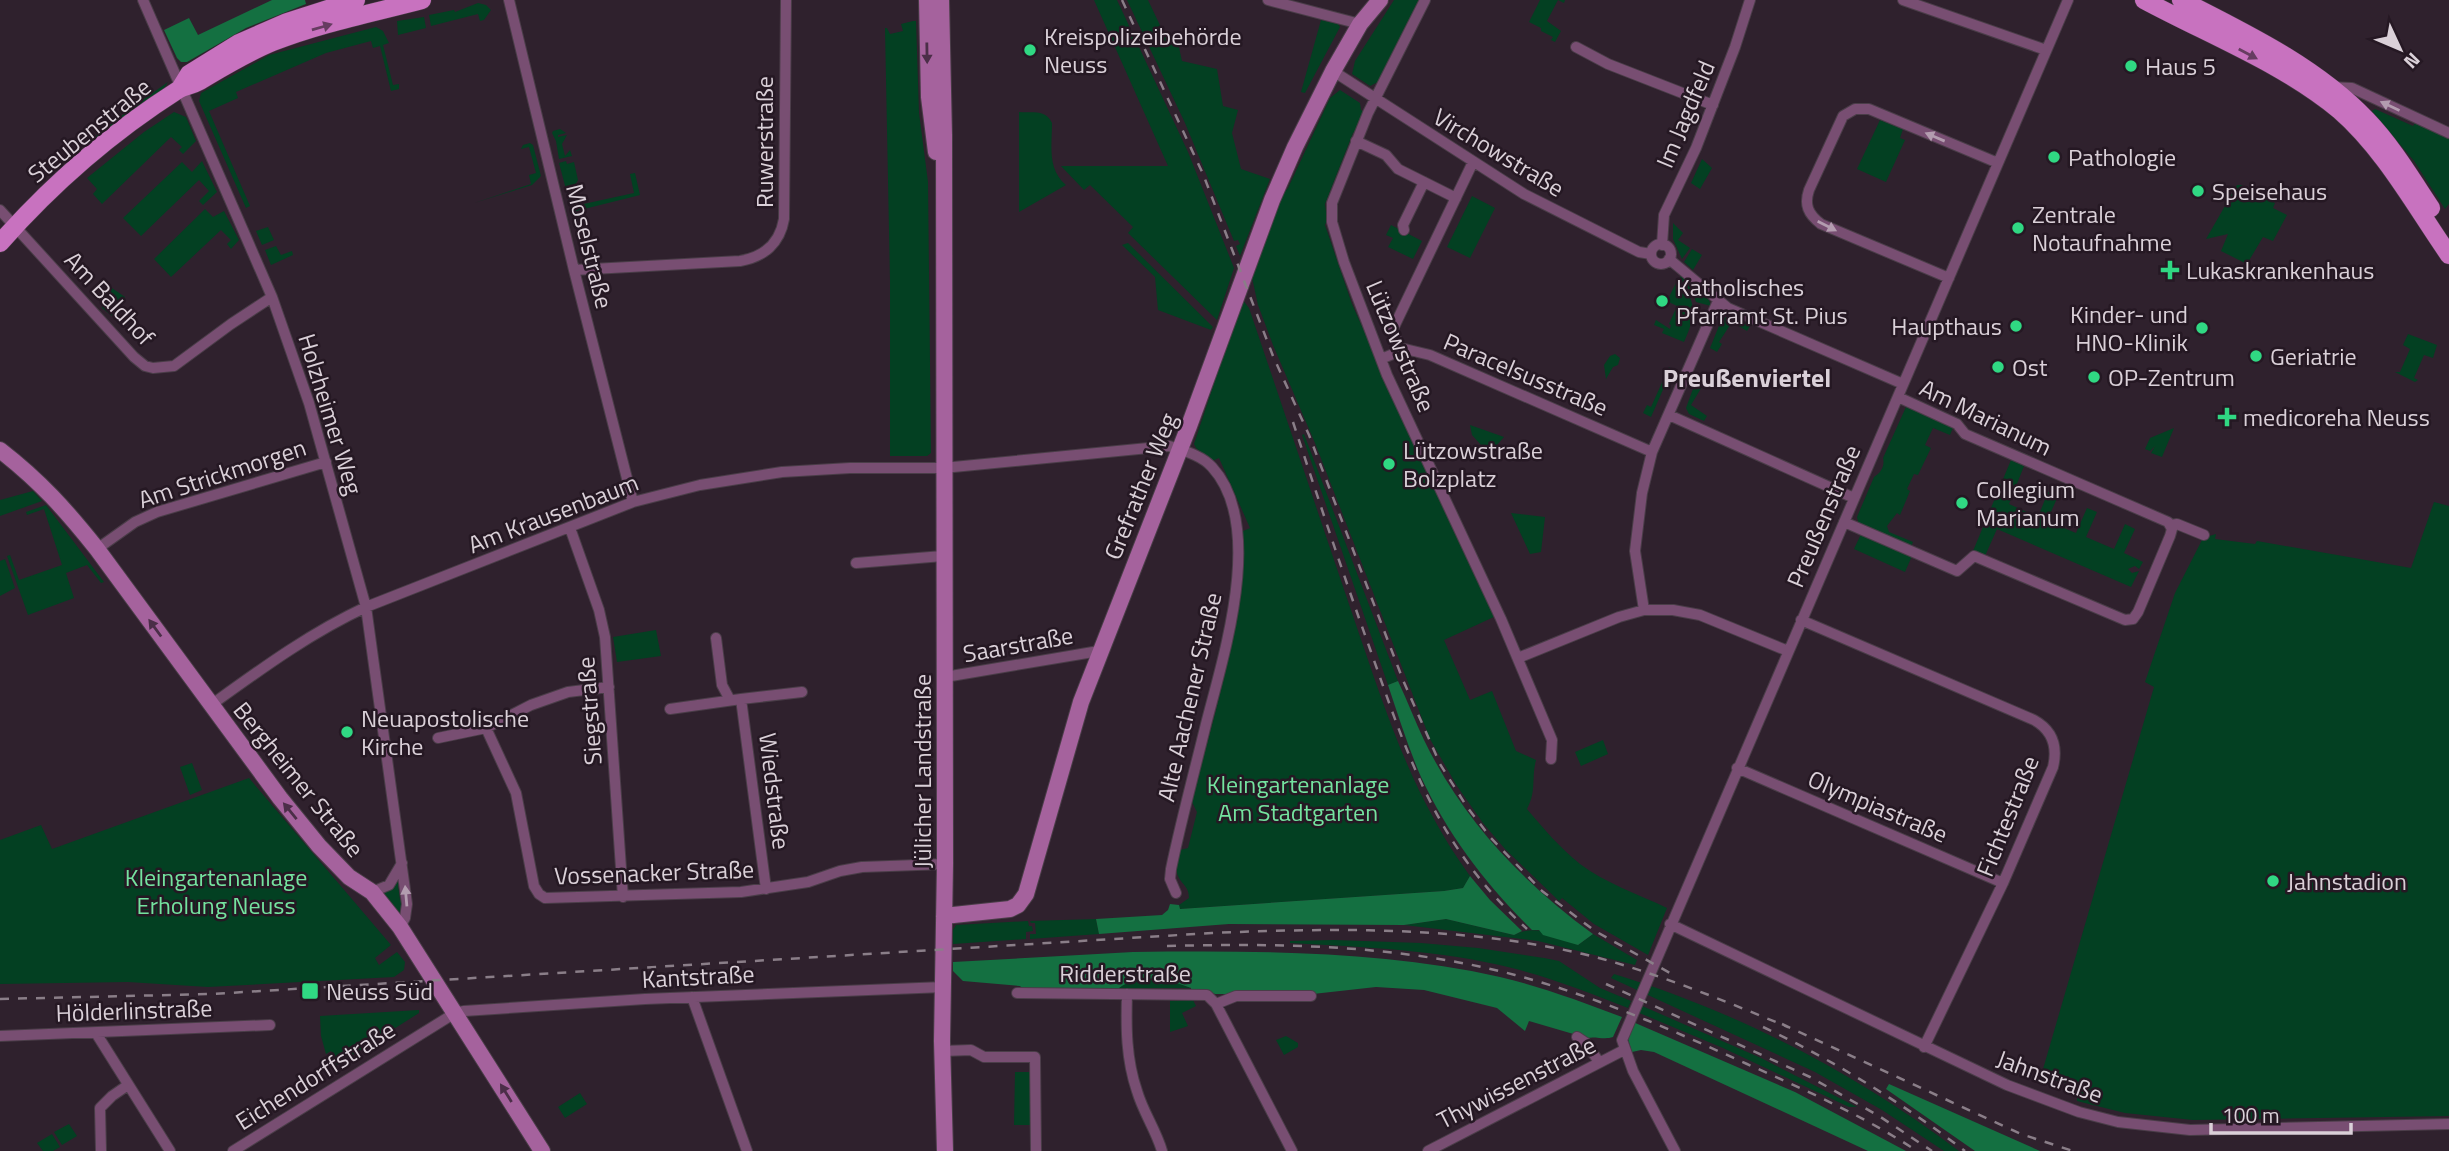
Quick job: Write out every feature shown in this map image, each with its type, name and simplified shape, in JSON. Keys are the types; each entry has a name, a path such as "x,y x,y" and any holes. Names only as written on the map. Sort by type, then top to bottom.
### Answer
{"main road":[{"path":"181,87 189,74 239,43 287,22 356,0"},
{"path":"181,87 194,84 242,56 276,41 422,0"},
{"name":"Jülicher Landstraße","path":"927,0 929,97 943,192"},
{"name":"Jülicher Landstraße","path":"941,0 944,135 945,1151"},
{"name":"Grefrather Weg","path":"944,916 1010,909 1018,905 1026,894 1077,713 1272,200 1300,136 1370,0"},
{"name":"Grefrather Weg","path":"1360,24 1380,0"},
{"path":"2144,0 2274,68 2340,111 2386,164 2449,255"},
{"path":"2182,0 2273,49 2357,110 2378,132 2449,233"},
{"name":"Steubenstraße","path":"0,243 90,155 181,87"},
{"name":"Bergheimer Straße","path":"0,450 50,492 97,549 272,788 319,846 349,877 372,892 400,927 542,1151"}],"street":[{"name":"Holzheimer Weg","path":"143,0 272,298 304,388 326,462 366,607 407,909 404,923 400,927"},
{"name":"Moselstraße","path":"509,0 633,502"},
{"name":"Ruwerstraße","path":"574,270 740,261 758,256 772,246 778,238 784,219 786,0"},
{"path":"1268,0 1360,24"},
{"path":"1374,99 1424,0"},
{"name":"Im Jagdfeld","path":"1661,245 1664,215 1713,106 1750,0"},
{"path":"1903,0 2046,50"},
{"name":"Preußenstraße","path":"1624,1050 1622,1040 1670,924 2068,0"},
{"path":"1576,47 1620,70 1713,106"},
{"name":"Virchowstraße","path":"1333,71 1543,205 1639,252 1651,254"},
{"path":"2328,87 2352,88 2449,134"},
{"name":"Lützowstraße","path":"1374,99 1332,203 1331,213 1343,262 1381,359 1518,658 1552,740 1551,759"},
{"path":"1949,278 1821,224 1807,208 1809,190 1843,116 1860,108 1869,108 1997,163"},
{"path":"1356,141 1386,155 1398,169 1456,198"},
{"path":"1381,359 1399,350 1392,330 1473,162"},
{"path":"1404,230 1403,225 1423,182"},
{"name":"Am Baldhof","path":"0,210 134,358 145,366 168,368 180,363 231,324 272,298"},
{"path":"1661,245 1670,250 1669,260 1658,264 1651,254 1655,246 1661,245"},
{"path":"1669,260 1718,301 1740,313 1903,384"},
{"path":"1644,610 1636,572 1636,527 1652,452 1718,301"},
{"name":"Paracelsusstraße","path":"1399,350 1410,349 1430,355 1652,452"},
{"name":"Am Marianum","path":"1898,397 1957,424 1965,434 2158,516 2171,526 2177,524 2204,535"},
{"path":"1670,415 1854,498"},
{"name":"Am Krausenbaum","path":"211,705 290,648 338,620 633,502 700,485 782,472 850,468 943,468 1162,446 1179,450"},
{"name":"Alte Aachener Straße","path":"1176,893 1170,879 1171,869 1227,643 1235,604 1238,562 1233,513 1218,475 1202,459 1179,450"},
{"name":"Am Strickmorgen","path":"97,549 135,522 157,512 326,462"},
{"path":"1844,522 1957,571 1974,556 2127,620 2133,619 2138,612 2170,536 2171,526"},
{"name":"Siegstraße","path":"570,528 604,626 623,897"},
{"path":"856,563 943,556"},
{"path":"1518,658 1619,617 1644,610 1673,610 1700,615 1788,652"},
{"name":"Fichtestraße","path":"1801,620 2034,720 2046,728 2055,747 2053,766 2003,883 1924,1047"},
{"name":"Wiedstraße","path":"716,638 722,685 736,699 766,889"},
{"name":"Saarstraße","path":"945,677 1099,651"},
{"path":"438,738 486,728 553,696 581,688 608,687"},
{"path":"670,709 802,692"},
{"name":"Vossenacker Straße","path":"486,728 516,793 533,883 538,894 551,900 766,889 808,882 862,867 945,864"},
{"name":"Olympiastraße","path":"1737,768 2003,883"},
{"path":"372,892 389,885 402,863"},
{"name":"Jahnstraße","path":"1670,924 1924,1047 2042,1099 2118,1122 2190,1129 2449,1124"},
{"name":"Kantstraße","path":"455,1013 481,1009 692,997 944,986"},
{"name":"Ridderstraße","path":"1017,993 1203,994 1216,1004 1236,996 1311,996"},
{"path":"1127,994 1128,1051 1132,1073 1162,1151"},
{"path":"692,997 747,1151"},
{"path":"1216,1004 1292,1151"},
{"name":"Eichendorffstraße","path":"233,1151 455,1013"},
{"name":"Hölderlinstraße","path":"0,1036 270,1025"},
{"path":"96,1033 170,1151"},
{"path":"1577,1037 1586,1043 1599,1062"},
{"path":"943,1051 971,1050 984,1057 1035,1057 1036,1151"},
{"path":"1624,1050 1675,1151"},
{"name":"Thywissenstraße","path":"1428,1151 1624,1050"},
{"path":"101,1151 100,1108 128,1085"}],"green space":[{"path":"272,0 305,0 306,4 246,28 187,62 181,62 177,58 164,30 189,18 198,35"},
{"path":"1094,0 1117,0 1188,152 1234,268 1217,320 1128,233 1133,227 1090,185 1084,190 1061,166 1168,166"},
{"path":"1127,0 1148,0 1167,40 1178,43 1182,61 1217,69 1223,106 1238,110 1232,133 1241,169 1270,179 1240,256 1236,246 1240,244 1238,240 1234,241 1185,123"},
{"path":"1394,0 1420,0 1378,82 1370,86 1352,74 1355,61"},
{"path":"1540,0 1558,0 1547,21 1561,31 1555,42 1551,40 1553,37 1529,22"},
{"path":"478,3 491,10 484,20 480,21 478,14 431,26 429,15 454,10 455,12"},
{"path":"424,17 426,28 398,35 397,21"},
{"path":"1321,20 1338,24 1340,27 1305,93 1301,92"},
{"path":"916,21 919,113 928,182 931,453 927,456 890,456 885,28 890,34 903,31 901,24"},
{"path":"376,27 383,31 389,43 383,45 393,85 399,84 399,89 391,91 380,46 373,48 371,41 326,53 236,92 238,98 209,111 250,206 246,208 199,101 201,93 269,55"},
{"path":"168,82 87,150 83,146 134,106"},
{"path":"1340,90 1360,103 1364,112 1325,204 1325,225 1352,304 1496,616 1444,640 1470,700 1492,691 1516,751 1536,760 1532,796 1527,809 1580,864 1611,883 1667,908 1648,955 1594,924 1562,898 1559,901 1505,849 1457,786 1430,739 1315,443 1258,305 1251,273 1283,194 1330,98"},
{"path":"2375,109 2413,126 2416,122 2449,137 2449,204 2445,209 2414,161 2372,111"},
{"path":"174,112 186,117 196,141 183,154 179,150 182,147 171,137 102,204 93,194 97,189 87,178 144,132"},
{"path":"1019,112 1038,113 1046,116 1052,123 1053,164 1066,185 1019,212"},
{"path":"1880,120 1903,129 1900,138 1905,140 1886,182 1857,169"},
{"path":"560,129 566,133 558,137 567,135 562,144 565,156 570,150 572,156 559,159 552,133"},
{"path":"523,145 533,145 541,176 532,185 474,203 531,184 529,175 536,173 529,147 521,149"},
{"path":"1702,159 1712,168 1700,189 1691,183"},
{"path":"202,161 217,192 203,205 199,201 209,191 199,180 141,236 123,218 182,162 192,172"},
{"path":"566,161 567,164 574,162 578,180 573,189 579,205 634,193 630,174 635,173 640,195 572,212 559,163"},
{"path":"2237,185 2275,203 2273,208 2287,215 2273,241 2263,237 2247,264 2221,251 2228,234 2206,239"},
{"path":"1472,196 1495,208 1470,258 1447,247"},
{"path":"205,209 213,217 224,211 239,240 231,249 227,244 231,240 221,230 171,277 154,259"},
{"path":"1673,223 1683,233 1678,240 1690,248 1682,259 1673,239"},
{"path":"1391,225 1422,241 1413,259 1388,247 1393,238 1386,235"},
{"path":"268,227 274,240 262,245 256,231"},
{"path":"1128,243 1213,327 1211,330 1158,310 1155,277 1122,245"},
{"path":"276,246 281,255 292,251 293,255 271,265 265,250"},
{"path":"1692,249 1702,255 1693,270 1684,262"},
{"path":"1681,276 1709,300 1711,306 1696,302 1693,294 1679,279"},
{"path":"1677,281 1689,295 1693,310 1691,325 1684,342 1662,333 1664,329 1654,325 1656,320 1670,329 1669,324 1677,306 1667,301"},
{"path":"109,286 125,297 112,316 102,308 101,297"},
{"name":"Kleingartenanlage Am Stadtgarten","path":"1242,299 1249,308 1401,750 1431,814 1470,876 1463,888 1180,909 1179,905 1189,898 1188,891 1177,873 1178,860 1180,850 1188,848 1197,812 1192,802 1233,634 1241,566 1241,532 1250,528 1219,458 1212,461 1194,444"},
{"path":"1726,317 1750,326 1747,331 1732,322 1719,342 1722,344 1717,352 1710,348 1721,321"},
{"path":"2408,334 2437,345 2433,358 2424,355 2414,378 2418,380 2415,382 2395,372 2400,372 2410,349 2403,345"},
{"path":"1615,354 1620,358 1618,365 1613,367 1606,379 1604,365 1610,356"},
{"path":"1669,367 1672,369 1651,417 1643,413 1647,405 1651,407"},
{"path":"1698,375 1705,379 1691,405 1707,416 1704,421 1689,414 1686,408"},
{"path":"1906,407 1954,425 1950,435 1933,428 1925,445 1931,448 1918,475 1914,474 1907,489 1910,491 1900,515 1897,513 1887,526 1889,532 1913,542 1908,554 1912,556 1905,572 1854,549 1861,534 1857,517 1874,477 1882,469 1883,458"},
{"path":"1470,425 1504,437 1496,446 1482,446 1472,435"},
{"path":"2174,428 2162,457 2151,453 2155,446 2150,451 2145,449 2150,438"},
{"path":"1304,434 1398,681 1388,685 1302,435"},
{"path":"2011,460 2024,466 2009,504 2038,517 2048,492 2058,496 2047,521 2076,533 2087,508 2097,512 2086,537 2114,549 2125,524 2135,529 2124,553 2143,562 2139,569 2135,566 2128,569 2132,573 2139,571 2131,587 1997,529 1985,556 1973,551"},
{"path":"33,491 42,501 0,516 0,500"},
{"name":"Jahnstadion","path":"2434,502 2449,506 2449,1116 2193,1120 2125,1113 2077,1101 2077,1086 2041,1076 2154,687 2145,682 2175,593 2203,538 2216,534 2215,539 2255,544 2257,541 2411,568"},
{"path":"46,505 104,582 101,583 87,565 66,573 74,598 28,615 7,556 10,555 19,580 62,565 44,509 27,515 26,512"},
{"path":"1511,513 1545,517 1541,552 1530,554"},
{"path":"5,559 15,588 0,596 0,561"},
{"path":"656,630 661,656 617,662 613,637"},
{"path":"1398,681 1424,740 1457,797 1476,823 1542,893 1593,934 1578,945 1543,935 1539,930 1532,930 1499,895 1456,839 1421,777 1407,743 1388,685"},
{"path":"1603,740 1608,754 1581,766 1575,752"},
{"path":"192,763 202,790 190,795 180,767"},
{"name":"Kleingartenanlage Erholung Neuss","path":"249,778 391,945 375,958 379,965 397,952 405,962 404,970 394,977 208,987 128,982 0,984 0,840 41,825 52,849"},
{"path":"400,876 401,884 398,885 400,900 403,900 402,916 384,893 392,888"},
{"path":"1470,876 1522,931 1514,935 1446,919 1404,925 1229,924 1099,934 1096,919 1162,915 1170,904 1179,905 1180,909 1444,891 1463,888"},
{"path":"1096,919 1099,934 1030,939 1030,934 1036,934 1035,923 1030,921"},
{"path":"1446,919 1514,935 1530,930 1538,931 1578,945 1593,934 1637,960 1635,965 1538,941 1404,925"},
{"path":"1028,921 1033,931 1026,932 1026,939 953,944 953,930 956,925"},
{"path":"1334,940 1478,948 1559,961 1600,988 1631,1001 1628,1008 1542,976 1457,957 1402,950 1290,943"},
{"path":"1133,952 1317,954 1455,968 1516,981 1622,1017 1613,1037 1587,1038 1529,1021 1525,1031 1497,1008 1424,990 1376,987 1313,994 1215,994 1207,990 1191,991 1191,988 1164,980 1145,979 1127,983 1119,988 1119,991 1079,991 1079,988 1025,991 1020,986 963,981 953,971 953,962"},
{"path":"1614,974 1706,1007 1794,1048 1879,1096 1959,1151 1944,1151 1882,1110 1815,1072 1611,978"},
{"path":"1139,978 1191,988 1119,988 1127,981"},
{"path":"1193,1000 1196,1006 1182,1013 1188,1026 1170,1032 1170,1001"},
{"path":"1640,1005 1761,1058 1857,1107 1849,1107 1723,1048 1637,1012"},
{"path":"419,1010 419,1013 337,1065 328,1059 334,1055 331,1051 326,1054 321,1036 320,1016"},
{"path":"1633,1022 1795,1092 1906,1151 1868,1151 1654,1052 1632,1052 1628,1039"},
{"path":"1286,1036 1298,1043 1298,1047 1284,1055 1276,1040"},
{"path":"1015,1072 1032,1072 1031,1125 1014,1125"},
{"path":"1889,1084 2040,1151 1975,1151 1886,1089"},
{"path":"580,1093 587,1104 565,1118 558,1107"},
{"path":"69,1124 77,1136 62,1145 54,1132"},
{"path":"52,1134 60,1147 53,1151 43,1151 37,1143"}],"railway":[{"path":"1122,0 1203,174 1273,356 1309,435 1403,680 1440,764 1467,807 1491,838 1542,891 1595,931 1670,973"},
{"path":"1293,422 1360,621 1399,729 1429,800 1470,866 1527,929"},
{"path":"0,999 212,994 1212,933 1352,930 1491,938 1583,954 1661,977 1788,1027"},
{"path":"1167,946 1298,946 1386,952 1472,965 1545,983 1604,1003 1791,1084 1876,1126 1917,1151"},
{"path":"1606,984 1810,1077 1879,1116 1932,1151"},
{"path":"1782,1024 2021,1134 2073,1151"},
{"path":"1763,1027 1867,1084 1965,1151"}],"place":[{"name":"Kreispolizeibehörde Neuss","path":"1030,50"},
{"name":"Haus 5","path":"2131,66"},
{"name":"Pathologie","path":"2054,157"},
{"name":"Speisehaus","path":"2198,191"},
{"name":"Zentrale Notaufnahme","path":"2018,228"},
{"name":"Lukaskrankenhaus","path":"2170,270"},
{"name":"Katholisches Pfarramt St. Pius","path":"1662,301"},
{"name":"Haupthaus","path":"2016,326"},
{"name":"Kinder- und HNO-Klinik","path":"2202,328"},
{"name":"Geriatrie","path":"2256,356"},
{"name":"Ost","path":"1998,367"},
{"name":"OP-Zentrum","path":"2094,377"},
{"name":"medicoreha Neuss","path":"2227,417"},
{"name":"Lützowstraße Bolzplatz","path":"1389,464"},
{"name":"Collegium Marianum","path":"1962,503"},
{"name":"Neuapostolische Kirche","path":"347,732"},
{"name":"Jahnstadion","path":"2273,881"},
{"name":"Neuss Süd","path":"310,991"}],"district":[{"name":"Preußenviertel","path":"1747,377"}]}
